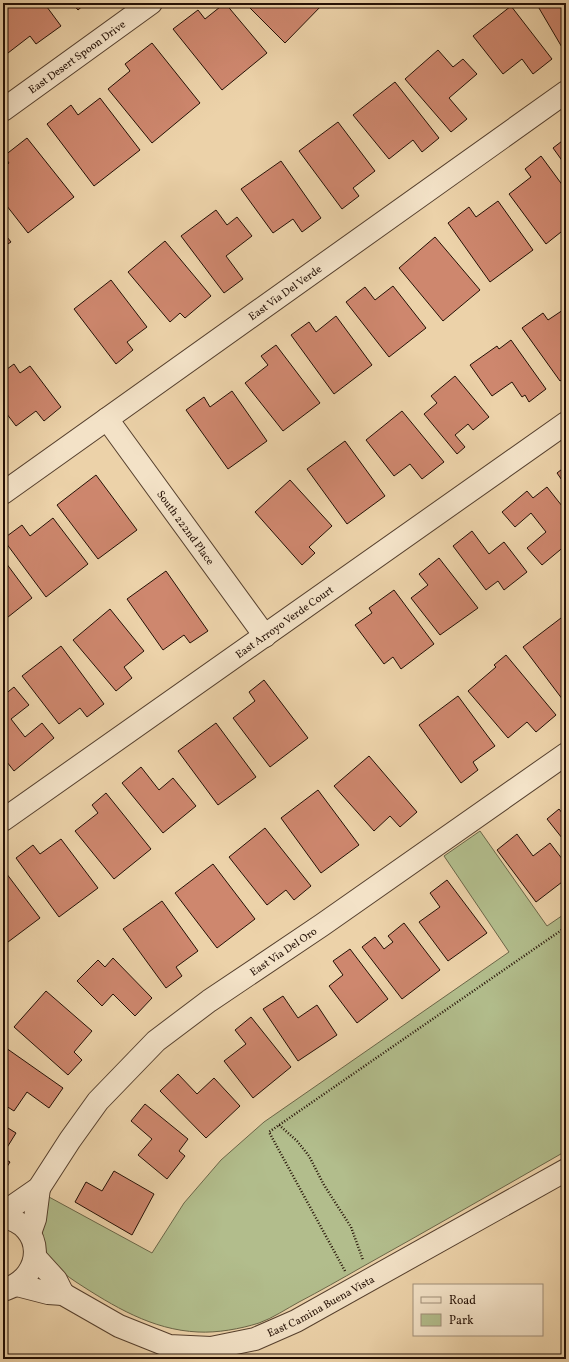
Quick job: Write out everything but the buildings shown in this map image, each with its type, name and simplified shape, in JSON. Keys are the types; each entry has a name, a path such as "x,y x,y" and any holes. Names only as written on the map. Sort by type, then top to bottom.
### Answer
{"street":[{"name":"East Desert Spoon Drive","path":"3,110 151,3"},
{"name":"East Via Del Verde","path":"3,493 566,92"},
{"name":"South 222nd Place","path":"107,419 265,636"},
{"name":"East Arroyo Verde Court","path":"3,820 566,423"},
{"name":"East Via Del Oro","path":"3,1217 13,1206 39,1188 70,1140 98,1101 156,1041 209,1001 322,925 566,754"},
{"name":"East Camina Buena Vista","path":"10,1287 63,1294 119,1326 169,1346 211,1348 255,1339 296,1321 566,1170"},
{"name":"East Via Del Oro","path":"30,1233 35,1219 39,1188"},
{"path":"3,1217 18,1222 30,1233 34,1245 35,1257 30,1273 10,1287"},
{"path":"35,1257 56,1280 63,1294"}],"path":[{"path":"362,1284 269,1132 566,927"},
{"path":"279,1125 297,1141 309,1156 324,1185 351,1228 362,1284"}],"green space":[{"path":"480,831 547,926 566,913 566,1151 274,1316 259,1323 244,1327 221,1331 198,1332 165,1327 149,1322 104,1300 64,1273 48,1255 43,1246 41,1224 49,1197 152,1253 184,1203 221,1160 264,1122 509,952 444,856"}]}
